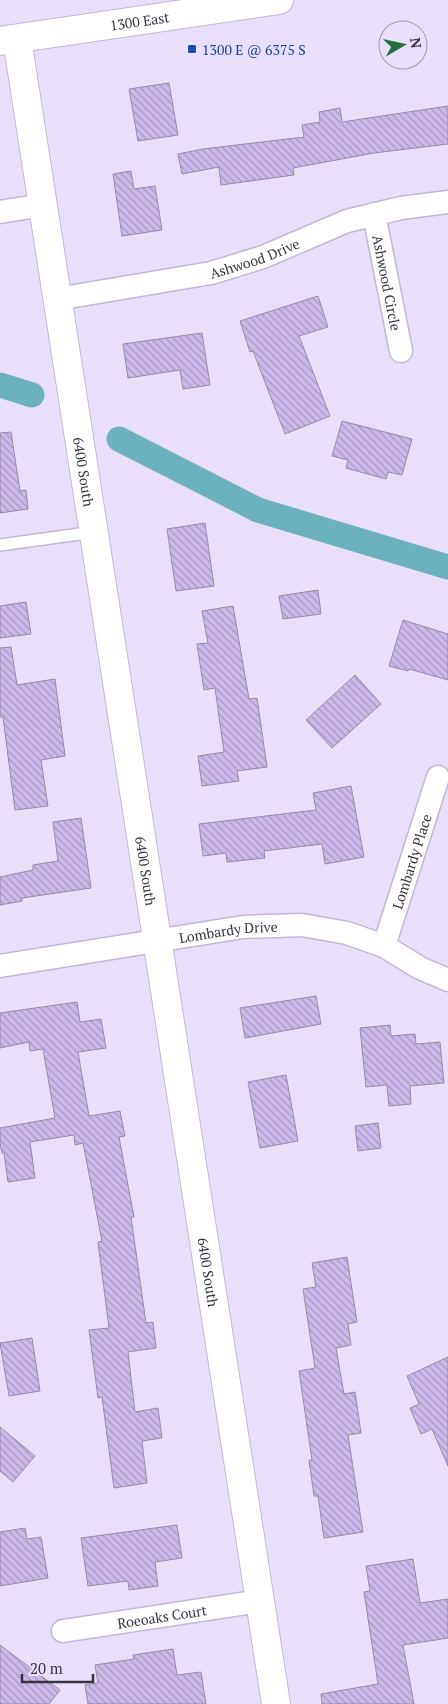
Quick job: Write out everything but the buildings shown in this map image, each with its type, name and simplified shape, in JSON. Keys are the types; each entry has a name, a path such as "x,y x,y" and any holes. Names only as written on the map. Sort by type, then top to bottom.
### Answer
{"street":[{"name":"1300 East","path":"8,40 279,0"},
{"name":"6400 South","path":"8,40 43,205 276,1704"},
{"name":"Ashwood Drive","path":"57,299 211,273 263,257 347,221 374,214 448,202"},
{"path":"0,212 43,205"},
{"name":"Ashwood Circle","path":"374,214 401,352"},
{"name":"Lombardy Place","path":"384,946 438,777"},
{"name":"Lombardy Drive","path":"0,966 243,927 302,925 347,933 384,946 420,968 448,980"},
{"name":"Roeoaks Court","path":"63,1631 260,1601"}],"lane":[{"path":"0,545 94,532"}],"waterway":[{"path":"0,385 32,395"},
{"path":"119,439 258,510 448,567"}],"place":[{"name":"1300 E @ 6375 S","path":"192,49"}]}
